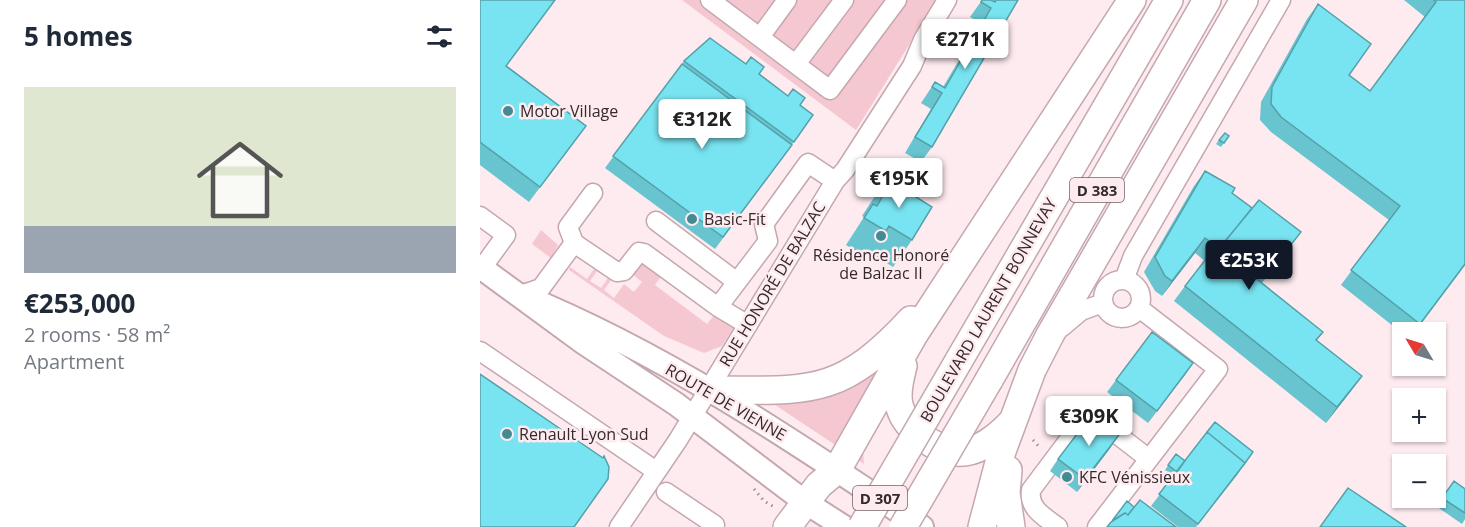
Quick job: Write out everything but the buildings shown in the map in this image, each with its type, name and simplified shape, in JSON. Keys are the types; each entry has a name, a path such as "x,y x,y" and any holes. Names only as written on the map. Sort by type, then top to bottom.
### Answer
{"highway":[{"path":"787,527 819,485 837,470 913,336 1132,0"},
{"name":"BOULEVARD LAURENT BONNEVAY","path":"862,527 1169,0"},
{"name":"D 383","path":"903,527 1207,0"},
{"path":"982,527 1002,451 1032,370 1064,309 1244,0"},
{"path":"708,390 788,390 810,388 837,381 868,362 890,343 956,270"},
{"path":"913,336 898,395 904,418 918,434 958,452 982,446 1001,435 1014,421"},
{"path":"1011,527 1006,493 1014,421"}],"main road":[{"name":"ROUTE DE VIENNE","path":"481,268 584,343 692,417 805,502 844,527"},
{"name":"ROUTE DE VIENNE","path":"521,295 604,333 708,390 837,470 922,527"}],"street":[{"path":"710,0 730,6 760,37 830,90 897,0"},
{"path":"760,37 787,0"},
{"path":"796,64 844,0"},
{"name":"RUE HONORÉ DE BALZAC","path":"623,525 692,417 835,181 845,170 912,66 923,40 947,0"},
{"path":"1124,280 1133,256 1281,0"},
{"path":"718,307 768,241 764,224 808,163 835,181"},
{"path":"593,193 568,227 574,243 617,272 624,271 639,252 644,253 718,307 748,325"},
{"path":"480,216 506,235 481,268"},
{"path":"656,221 737,282"},
{"path":"521,295 541,288 574,243"},
{"path":"1124,280 1139,290 1141,296 1139,308 1129,317 1122,319 1110,314 1103,303 1103,294 1115,281 1124,280"},
{"path":"1032,370 1070,318 1103,303"},
{"path":"1097,527 1218,369 1139,308"},
{"path":"480,351 656,471"},
{"path":"1058,527 1036,510 1030,499 1031,490 1085,418 1097,419 1149,459"},
{"path":"666,492 715,525 713,527"}],"shaded area":[{"path":"682,0 937,0 856,130"},
{"path":"541,230 558,245 551,258 532,244"},
{"path":"641,263 662,275 655,285 707,324 715,314 735,326 722,346 704,353 664,336 569,270 570,267 587,279 594,269 597,271 590,281 601,288 608,278 611,280 604,290 614,298 624,284 634,292 642,282 632,274"},
{"path":"886,360 861,425 864,464 769,401"}],"place":[{"name":"Motor Village","path":"508,111"},
{"name":"Basic-Fit","path":"692,219"},
{"name":"Résidence Honoré de Balzac II","path":"881,236"},
{"name":"Renault Lyon Sud","path":"507,434"},
{"name":"KFC Vénissieux","path":"1067,477"}]}
